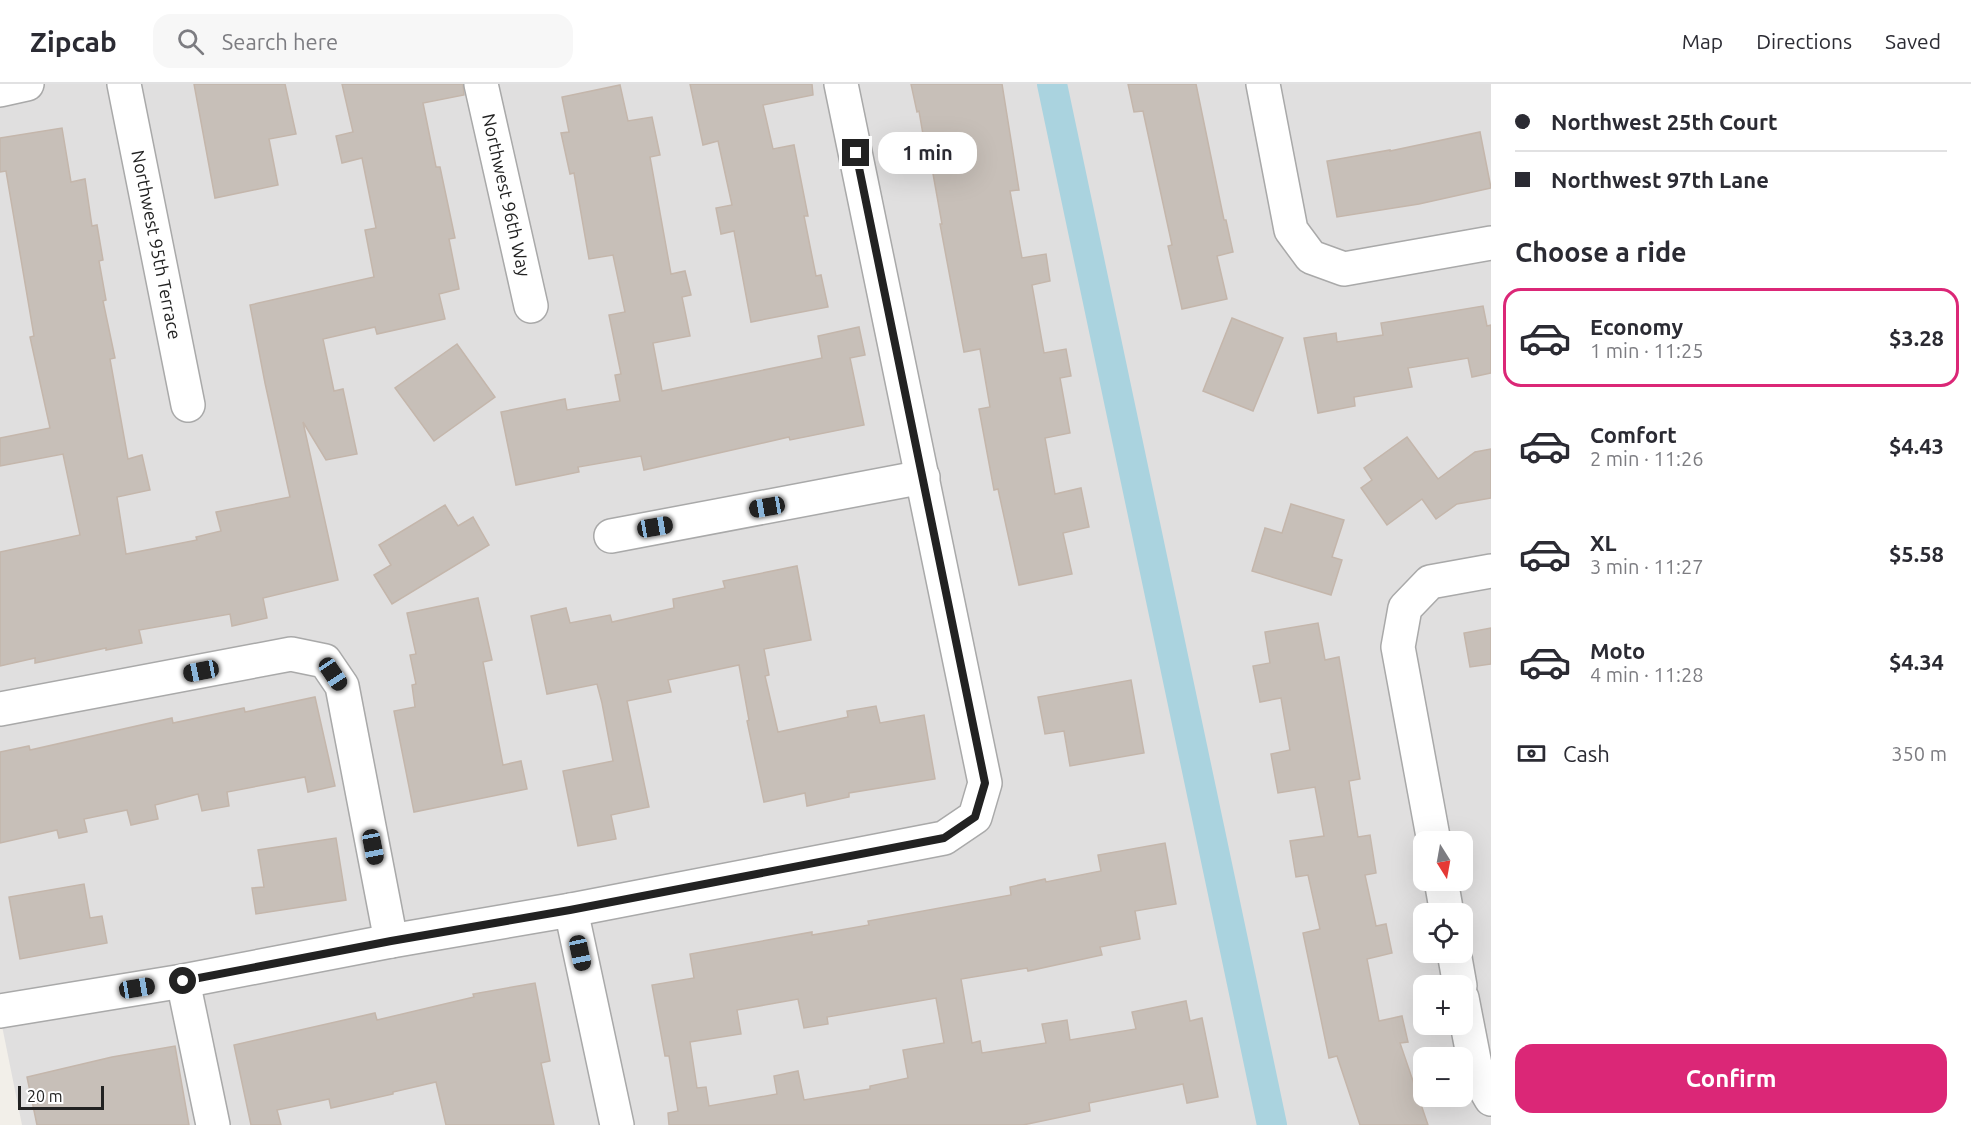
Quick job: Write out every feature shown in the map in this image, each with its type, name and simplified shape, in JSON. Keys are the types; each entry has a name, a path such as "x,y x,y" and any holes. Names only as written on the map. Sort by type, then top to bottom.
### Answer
{"street":[{"path":"0,90 27,84"},
{"name":"Northwest 95th Terrace","path":"124,84 188,405"},
{"name":"Northwest 96th Way","path":"481,84 531,306"},
{"path":"0,1011 183,981 944,838 975,817 985,783 841,84"},
{"path":"1263,84 1291,230 1311,257 1344,269 1491,243"},
{"path":"611,536 923,477"},
{"path":"1432,831 1398,647 1405,608 1430,582 1491,570"},
{"path":"0,709 291,654 325,661 342,686 391,941"},
{"path":"570,910 617,1125"},
{"path":"183,981 213,1125"},
{"path":"1469,1035 1477,1075 1491,1099"}],"shaded area":[{"path":"0,84 1491,84 1491,1125 22,1125 0,1016"}],"building":[{"path":"194,84 285,84 296,134 269,139 278,185 215,198"},
{"path":"342,84 463,84 464,95 423,103 436,167 440,167 455,238 449,239 459,289 439,294 445,319 377,334 375,327 323,339 334,391 343,389 357,454 326,460 303,422 338,580 263,598 267,618 232,626 230,614 139,630 142,643 35,663 35,658 0,666 0,552 80,535 63,454 0,466 0,438 50,428 30,337 34,336 6,171 0,172 0,138 62,128 71,182 85,179 92,226 97,225 103,260 99,261 106,300 103,301 115,358 110,359 128,459 142,455 150,490 117,497 126,554 197,540 196,537 221,531 216,512 290,497 250,305 374,277 365,230 376,228 362,158 342,163 336,136 353,132"},
{"path":"690,84 812,84 813,95 763,105 773,149 794,145 808,216 804,216 816,276 821,275 828,307 751,322 734,231 721,234 716,208 732,205 718,141 703,145"},
{"path":"911,84 1002,84 1019,190 1010,191 1022,258 1046,254 1050,281 1032,285 1044,353 1066,349 1071,376 1060,378 1070,433 1045,438 1055,494 1081,488 1089,527 1063,533 1072,574 1019,585 998,489 994,490 979,409 990,407 980,349 964,352 932,168 929,169 919,111 917,112"},
{"path":"1128,84 1196,84 1224,220 1226,220 1233,252 1217,256 1227,299 1182,309 1168,246 1172,245 1143,111 1134,112"},
{"path":"620,85 628,121 652,117 660,155 650,157 671,274 685,271 691,295 682,297 690,336 653,343 662,391 822,358 818,336 859,327 865,355 850,358 864,425 790,440 789,437 644,470 641,456 578,467 579,472 516,485 501,412 565,399 567,410 620,401 615,375 621,374 609,315 625,312 613,255 589,259 574,173 570,174 561,133 569,132 562,97"},
{"path":"1480,132 1491,188 1419,204 1337,217 1327,161 1390,151"},
{"path":"1483,306 1487,326 1491,325 1491,373 1472,377 1468,358 1408,368 1412,387 1354,397 1355,406 1318,413 1304,338 1336,333 1337,342 1383,335 1381,323"},
{"path":"1232,318 1283,338 1253,411 1203,391"},
{"path":"457,344 495,397 434,441 395,388"},
{"path":"1407,437 1438,479 1475,452 1491,449 1491,498 1457,504 1436,519 1422,499 1387,525 1361,488 1372,480 1364,468"},
{"path":"1291,504 1344,520 1332,557 1342,560 1331,595 1252,571 1265,528 1282,533"},
{"path":"445,505 458,526 473,517 489,545 392,604 374,575 391,565 379,545"},
{"path":"797,566 811,640 764,649 769,675 765,676 778,732 848,717 847,711 876,706 880,723 924,715 935,779 849,793 849,797 807,806 805,793 764,802 747,721 749,720 739,665 668,680 671,692 627,701 649,807 611,815 616,839 578,846 563,771 613,761 602,703 597,684 547,694 531,616 566,608 570,623 610,615 612,622 674,608 673,599 725,588 723,581"},
{"path":"478,598 492,660 483,662 503,765 521,761 527,789 414,812 394,711 415,707 412,685 416,684 410,655 416,654 407,613"},
{"path":"1318,623 1325,660 1339,657 1360,779 1349,781 1358,837 1370,835 1376,873 1365,875 1376,926 1386,924 1392,953 1367,959 1379,1021 1402,1016 1408,1042 1400,1043 1413,1081 1413,1107 1422,1107 1428,1125 1360,1125 1337,1056 1329,1058 1303,933 1320,929 1308,875 1296,877 1290,841 1324,836 1315,787 1278,793 1271,754 1290,750 1281,698 1260,702 1253,666 1270,663 1265,632"},
{"path":"1491,628 1491,664 1470,667 1464,633"},
{"path":"1131,680 1144,753 1070,766 1064,731 1045,734 1038,697"},
{"path":"315,697 335,786 308,792 305,777 227,792 229,806 202,811 198,794 155,805 158,819 131,825 127,810 84,819 87,832 59,838 57,830 0,843 0,752 29,746 30,750 172,718 173,723 244,708 245,712"},
{"path":"336,838 346,900 256,914 252,888 264,887 258,850"},
{"path":"1165,843 1176,904 1135,911 1140,939 1100,947 1102,955 1028,971 1027,968 961,979 972,1043 980,1041 982,1053 1046,1043 1042,1024 1067,1020 1070,1040 1136,1029 1132,1012 1186,1001 1190,1021 1202,1018 1218,1097 1187,1103 1183,1084 1089,1103 1090,1111 1023,1125 669,1125 668,1113 678,1111 669,1056 665,1056 652,985 694,978 690,954 812,932 812,935 869,925 868,921 1011,895 1010,887 1045,879 1046,882 1101,871 1098,855","holes":["936,998 944,1043 903,1050 908,1078 870,1086 870,1089 804,1100 798,1071 774,1076 777,1094 709,1106 706,1087 697,1088 690,1042 741,1034 737,1010 798,999 804,1028 828,1024 827,1017"]},
{"path":"84,884 90,918 102,916 107,943 20,959 9,897"},
{"path":"535,983 550,1061 541,1063 554,1125 446,1125 436,1082 331,1108 329,1099 277,1110 281,1125 251,1125 234,1045 375,1013 377,1020 474,997 473,994"},
{"path":"175,1046 189,1125 37,1125 27,1077 112,1057"}],"waterway":[{"path":"1052,84 1272,1125"}],"route":[{"path":"183,981 944,838 975,817 985,783 856,153"}]}
